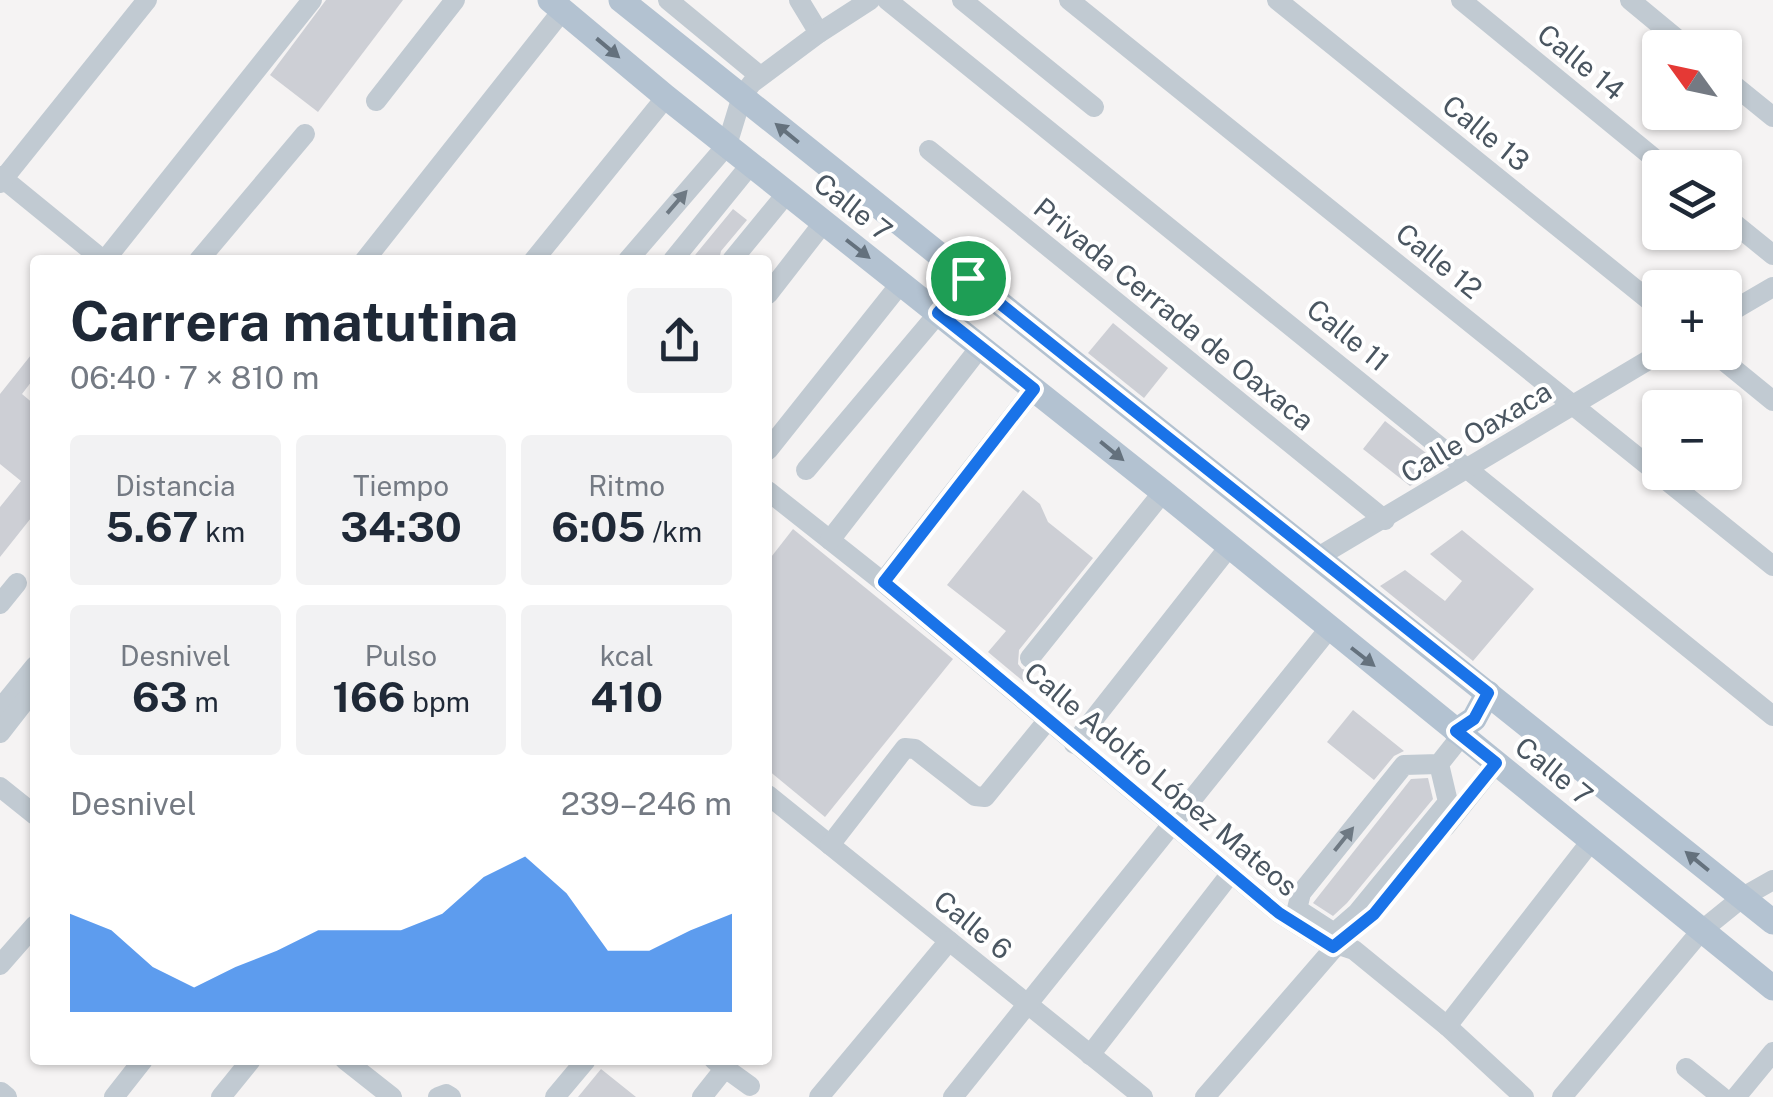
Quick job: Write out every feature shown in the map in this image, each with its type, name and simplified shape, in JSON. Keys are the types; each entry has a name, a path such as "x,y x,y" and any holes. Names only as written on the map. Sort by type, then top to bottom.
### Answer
{"main road":[{"name":"Calle 7","path":"622,0 1773,922"},
{"name":"Calle 7","path":"556,5 1773,988"},
{"path":"1459,733 1474,719 1488,693"}],"street":[{"path":"98,255 1,179 147,0"},
{"path":"108,255 312,0"},
{"path":"376,101 455,0"},
{"path":"799,0 819,33"},
{"path":"638,255 726,145 742,96 760,76 870,0"},
{"name":"Calle 11","path":"887,0 1773,716"},
{"path":"962,0 1094,107"},
{"name":"Calle 12","path":"1069,0 1773,566"},
{"name":"Calle 13","path":"1277,0 1642,294"},
{"name":"Calle 14","path":"1461,0 1644,150"},
{"path":"1630,0 1666,30"},
{"path":"668,1 760,76"},
{"path":"369,255 556,5"},
{"path":"1742,92 1773,117"},
{"path":"538,255 666,97"},
{"path":"202,255 306,134"},
{"name":"Privada Cerrada de Oaxaca","path":"928,150 1385,520"},
{"path":"678,255 751,164"},
{"path":"736,255 787,193"},
{"path":"772,289 824,222"},
{"path":"1742,230 1773,255"},
{"path":"806,470 968,278"},
{"path":"772,445 901,284"},
{"path":"1742,305 1773,286"},
{"path":"830,540 981,346"},
{"name":"Calle Oaxaca","path":"1318,557 1642,364"},
{"path":"1735,370 1773,401"},
{"path":"884,582 1034,389"},
{"path":"1030,658 1162,492"},
{"name":"Calle Adolfo López Mateos","path":"772,493 884,582 1279,913 1333,947 1354,950 1447,1026 1512,1093"},
{"path":"1074,744 1228,548"},
{"path":"0,604 17,583"},
{"path":"953,1097 1328,630"},
{"path":"0,710 30,672"},
{"path":"0,733 30,694"},
{"path":"830,844 905,748 915,749 975,796 985,796 1047,721"},
{"path":"1439,764 1404,765 1301,894 1297,909 1334,933 1357,913 1448,802 1439,764 1459,733"},
{"path":"1205,1097 1333,947 1374,914 1496,763"},
{"path":"0,787 30,811"},
{"name":"Calle 6","path":"772,799 1142,1097"},
{"path":"1447,1026 1592,840"},
{"path":"1090,1055 1231,873"},
{"path":"1562,1097 1701,930 1743,897 1773,880"},
{"path":"0,965 30,932"},
{"path":"820,1097 949,941"},
{"path":"1736,1097 1773,1052"},
{"path":"114,1097 139,1065"},
{"path":"221,1097 248,1065"},
{"path":"554,1097 582,1065"},
{"path":"702,1097 719,1065"},
{"path":"721,1065 750,1086"},
{"path":"368,1067 392,1097"},
{"path":"1686,1068 1722,1097"},
{"path":"1,1092 7,1097"},
{"path":"438,1097 451,1097"}],"building":[{"path":"326,0 403,0 318,112 270,75"},
{"path":"733,209 747,220 720,255 695,255"},
{"path":"1113,323 1168,368 1144,398 1088,353"},
{"path":"30,356 30,384 22,394 30,401 30,519 0,557 0,507 21,481 0,464 0,394"},
{"path":"1385,421 1443,467 1410,486 1363,449"},
{"path":"1023,490 1040,504 1048,522 1093,558 1019,650 1018,664 1032,671 1024,682 988,652 1006,631 947,585"},
{"path":"793,529 953,659 825,817 772,773 772,556"},
{"path":"1462,530 1534,589 1473,661 1380,586 1405,570 1445,601 1462,581 1430,554"},
{"path":"1353,710 1404,751 1394,756 1374,780 1327,742"},
{"path":"1428,778 1433,799 1347,903 1333,916 1313,903 1411,779"},
{"path":"601,1069 636,1097 578,1097"}],"route":[{"path":"968,278 1488,693 1474,719 1456,731 1496,763 1374,914 1333,947 1279,913 884,582 1034,389 938,313 968,278"}]}
